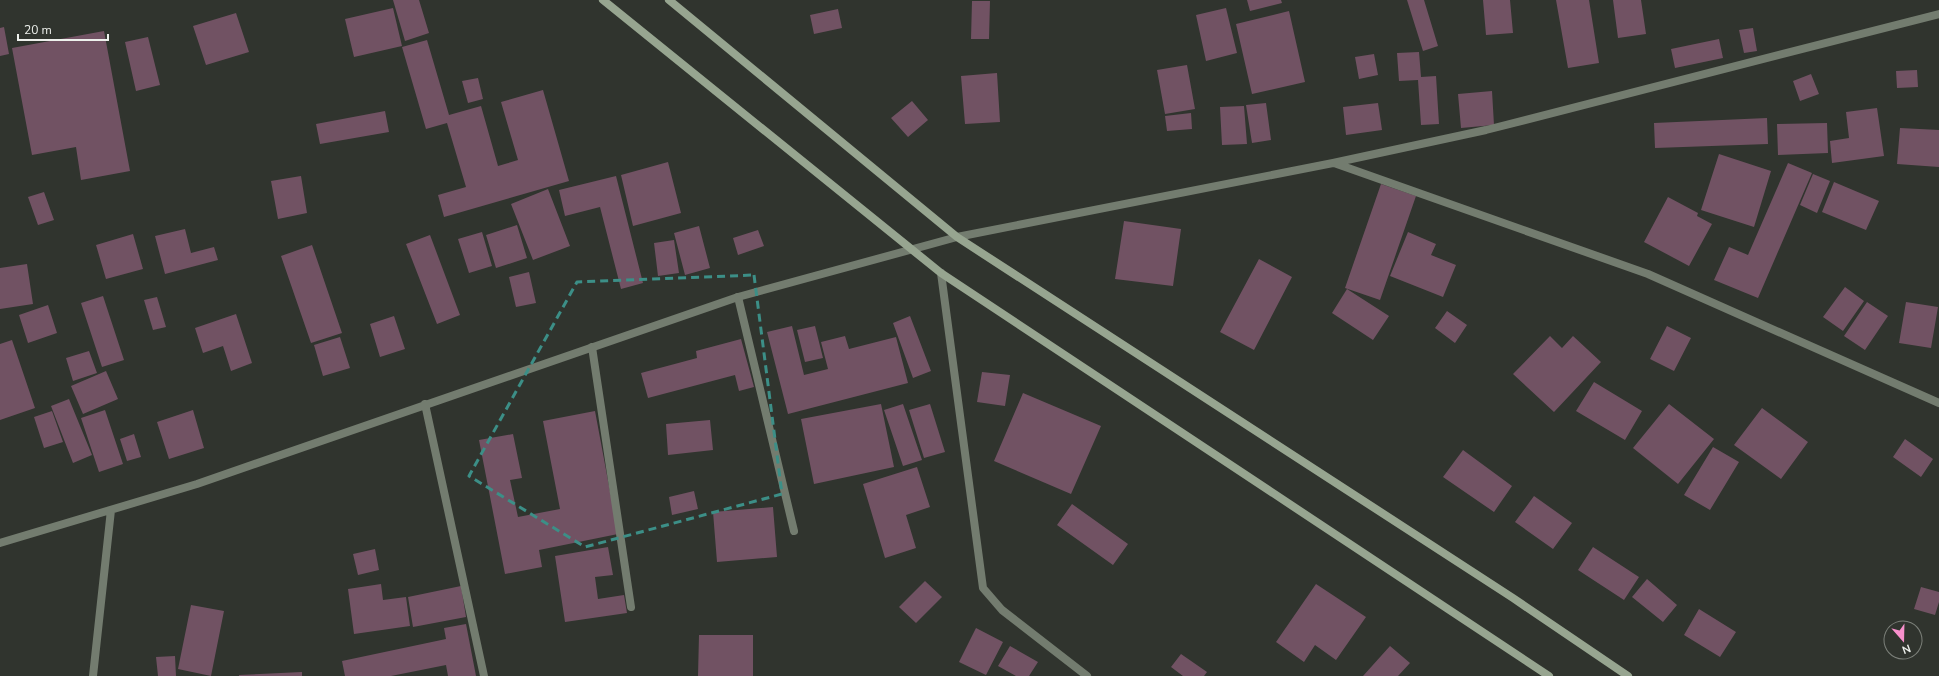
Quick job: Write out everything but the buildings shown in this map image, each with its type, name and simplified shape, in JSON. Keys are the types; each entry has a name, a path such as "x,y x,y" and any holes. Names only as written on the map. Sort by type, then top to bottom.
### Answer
{"main road":[{"path":"603,0 941,273 1549,676"},
{"path":"669,0 957,237 1507,594 1628,676"}],"street":[{"path":"0,543 197,484 738,297 957,237 1333,163 1486,130 1939,14"},
{"path":"1333,163 1648,274 1939,403"},
{"path":"941,273 983,588 1002,610 1087,676"},
{"path":"738,297 794,531"},
{"path":"592,347 631,607"},
{"path":"425,404 484,676"},
{"path":"93,676 111,510"}],"highlighted area":[{"path":"754,275 782,494 585,547 469,476 577,282"}]}
